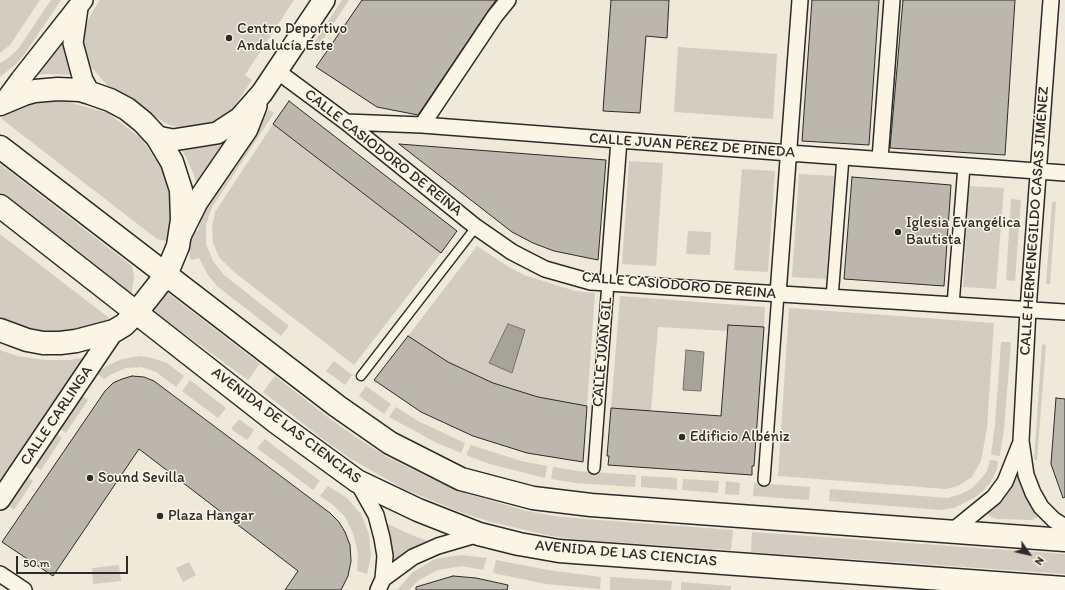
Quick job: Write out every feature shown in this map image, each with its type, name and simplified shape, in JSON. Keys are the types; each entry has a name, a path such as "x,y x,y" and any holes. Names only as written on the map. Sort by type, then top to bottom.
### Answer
{"main road":[{"path":"157,137 173,140 217,133 240,118 262,93 324,0"},
{"path":"2,103 24,94 46,89 69,89 90,93 110,100 127,109 143,122 157,137 172,162 179,183 182,205 181,234"},
{"path":"0,330 26,340 43,343 60,343 76,342 114,331 124,324 136,312 166,275 175,255 181,234 197,202 247,129 262,93"},
{"path":"0,146 338,406 390,442 461,479 533,498 591,505 1065,540"},
{"name":"AVENIDA DE LAS CIENCIAS","path":"0,206 308,446 357,481 418,510 479,534 519,544 559,551 1065,588"}],"street":[{"path":"422,125 495,16 508,0"},
{"path":"764,480 800,0"},
{"path":"880,160 892,0"},
{"name":"CALLE HERMENEGILDO CASAS JIMÉNEZ","path":"1051,0 1028,310 1021,441 1026,475 1033,493 1041,507 1054,520 1065,527"},
{"path":"80,4 73,43 83,80 90,93"},
{"path":"2,103 80,4"},
{"name":"CALLE CASIODORO DE REINA","path":"277,70 346,122 476,227 512,252 545,269 590,282 1065,312"},
{"name":"CALLE JUAN PÉREZ DE PINEDA","path":"346,122 422,125 1065,173"},
{"name":"CALLE JUAN GIL","path":"594,468 618,140"},
{"path":"832,298 843,157"},
{"path":"953,305 964,166"},
{"name":"CALLE CARLINGA","path":"0,500 114,331"},
{"name":"CALLE HERMENEGILDO CASAS JIMÉNEZ","path":"951,532 994,497 1005,482 1021,441"},
{"path":"357,481 376,515 385,556 380,585"},
{"path":"380,585 413,557 438,546 479,534"},
{"path":"0,574 24,590"},
{"path":"916,577 943,590"}],"lane":[{"path":"361,376 476,227"}],"shaded area":[{"path":"0,0 40,0 10,45 0,53"},
{"path":"51,0 61,0 24,55 16,64 0,77 0,63 18,49"},
{"path":"100,0 294,0 245,75 252,80 229,113 205,127 183,128 169,125 157,118 135,101 108,86 92,68 86,56 84,42 85,28 91,14"},
{"path":"342,0 349,0 316,50 311,47"},
{"path":"63,31 73,72 71,75 35,75"},
{"path":"678,47 777,54 773,119 674,112"},
{"path":"65,101 108,113 142,139 165,174 173,217 170,242 157,239 3,120 0,115 18,107 31,104"},
{"path":"269,110 274,113 213,206 206,226 206,244 213,261 224,275 289,326 281,336 217,286 208,275 199,258 191,260 189,248 189,230 198,231 207,204"},
{"path":"273,124 441,253 354,365 234,272 219,257 213,243 212,227 215,212"},
{"path":"232,134 197,187 194,175 181,147 198,147 213,144"},
{"path":"629,161 663,163 656,266 622,264"},
{"path":"0,164 132,266 134,277 132,292 129,292 0,192"},
{"path":"742,169 775,171 768,272 734,270"},
{"path":"799,174 834,176 826,279 792,277"},
{"path":"969,186 1004,188 996,289 963,287"},
{"path":"1011,199 1021,200 1015,281 1006,280"},
{"path":"1052,202 1056,202 1050,284 1046,284"},
{"path":"688,231 711,232 710,255 686,254"},
{"path":"0,234 113,321 81,333 47,336 0,321"},
{"path":"477,246 524,275 575,291 595,293 587,406 538,397 493,383 448,362 408,336"},
{"path":"164,290 260,364 248,380 150,309"},
{"path":"620,296 765,307 764,327 728,325 728,331 658,327 651,411 611,408"},
{"path":"789,308 994,323 987,428 981,461 972,477 958,486 946,489 778,476"},
{"path":"508,324 525,330 512,373 489,363"},
{"path":"1001,342 1011,342 1004,429 1000,456 991,455 995,424"},
{"path":"1042,344 1046,345 1037,460 1034,460"},
{"path":"0,350 17,356 45,360 70,360 87,357 0,486"},
{"path":"686,350 704,352 701,391 683,390"},
{"path":"140,356 167,363 184,376 176,387 156,372 141,367 126,368 104,379 96,373 122,359"},
{"path":"334,361 352,375 345,385 326,371"},
{"path":"275,376 333,421 389,458 468,494 527,511 554,516 733,530 731,550 582,540 551,536 491,522 460,512 404,489 351,459 320,437 263,392"},
{"path":"190,380 226,408 218,418 182,391"},
{"path":"366,386 391,404 384,414 359,396"},
{"path":"81,395 88,400 66,433 59,428"},
{"path":"396,407 418,421 465,443 461,453 435,442 389,417"},
{"path":"239,419 254,430 247,440 231,429"},
{"path":"55,433 62,438 41,470 34,465"},
{"path":"265,439 320,481 313,490 257,448"},
{"path":"471,445 521,461 547,466 545,478 490,464 466,455"},
{"path":"990,460 998,461 997,469 992,480 984,490 974,498 954,508 940,510 829,501 830,489 948,498 961,494 972,488 987,471"},
{"path":"553,467 578,471 636,475 635,487 576,483 551,479"},
{"path":"1015,470 1018,470 1021,483 1027,497 1041,516 1032,520 997,519 991,517 985,512"},
{"path":"26,476 33,481 14,510 6,504"},
{"path":"641,476 677,478 677,490 641,487"},
{"path":"683,479 719,481 718,493 682,490"},
{"path":"726,481 740,483 739,495 725,494"},
{"path":"754,483 810,487 809,500 753,496"},
{"path":"328,486 347,498 361,514 369,534 371,556 367,574 357,571 358,554 353,533 345,517 332,504 320,496"},
{"path":"384,522 407,533 430,542 387,572"},
{"path":"752,532 1065,554 1065,574 751,552"},
{"path":"461,555 487,558 483,570 462,566 438,570 419,580 409,590 397,590 413,572 435,559"},
{"path":"496,560 548,570 601,577 600,589 546,584 493,573"},
{"path":"189,562 196,575 183,582 176,568"},
{"path":"119,565 121,581 93,584 92,568"},
{"path":"610,577 672,581 671,590 610,590"},
{"path":"681,582 731,586 731,590 681,590"}],"building":[{"path":"362,0 496,0 418,115 377,107 316,67"},
{"path":"611,0 669,0 667,38 646,36 640,113 603,111"},
{"path":"812,0 879,0 869,145 802,141"},
{"path":"903,0 1015,0 1005,155 890,148"},
{"path":"289,101 457,231 441,253 273,124"},
{"path":"399,144 606,160 598,260 554,251 533,243 512,232"},
{"name":"Iglesia Evangélica Bautista","path":"852,177 951,185 944,286 844,279"},
{"name":"Edificio Albéniz","path":"728,325 764,327 754,466 752,466 752,475 608,465 609,456 607,456 611,408 721,416"},
{"path":"408,336 448,362 493,383 538,397 587,406 583,462 527,453 473,436 421,412 374,380"},
{"path":"132,376 144,377 154,381 330,513 339,522 350,545 351,561 348,576 341,590 285,590 298,571 139,449 53,576 2,542 105,391 113,383"},
{"path":"1056,398 1065,399 1065,497 1063,498 1051,464"},
{"path":"453,576 476,578 508,585 507,590 416,590 416,587"}],"place":[{"name":"Centro Deportivo Andalucía Este","path":"229,38"},
{"name":"Iglesia Evangélica Bautista","path":"898,232"},
{"name":"Edificio Albéniz","path":"682,437"},
{"name":"Sound Sevilla","path":"90,478"},
{"name":"Plaza Hangar","path":"160,516"}]}
